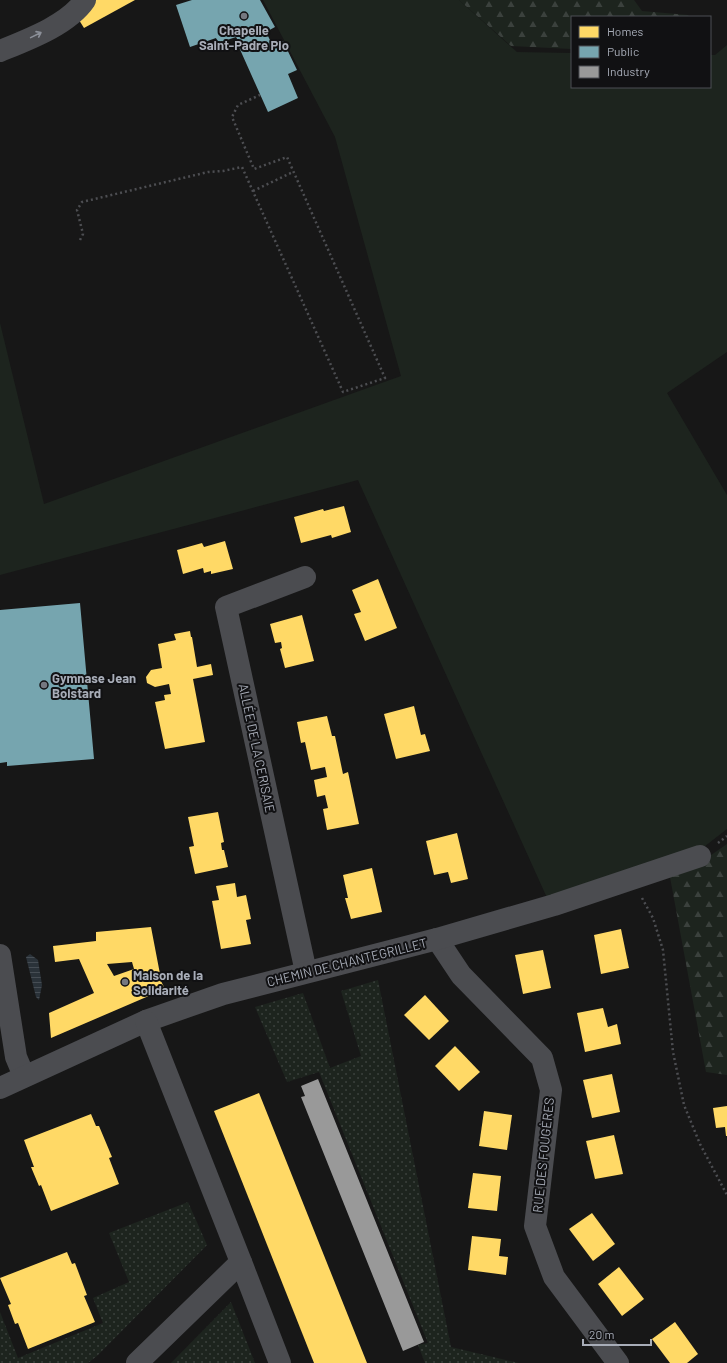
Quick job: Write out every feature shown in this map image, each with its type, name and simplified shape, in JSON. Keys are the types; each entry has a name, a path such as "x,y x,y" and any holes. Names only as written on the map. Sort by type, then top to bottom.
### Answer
{"street":[{"path":"0,50 59,24 85,0"},
{"name":"ALLÉE DE LA CERISAIE","path":"305,577 226,607 306,972"},
{"name":"CHEMIN DE CHANTEGRILLET","path":"0,1088 146,1021 223,994 437,939 554,905 700,856"},
{"name":"RUE DES FOUGÈRES","path":"437,939 461,975 542,1058 551,1090 535,1226 554,1277 618,1363"},
{"path":"0,955 16,1057 24,1076"},
{"path":"146,1021 280,1363"},
{"path":"137,1363 241,1262"}],"path":[{"path":"80,240 83,234 77,210 82,202 208,172 242,167 343,392 385,378 287,156 254,169 232,117 238,105 260,95"},
{"path":"253,191 293,172"},
{"path":"626,881 634,885 653,918 663,950 673,1052 684,1105 700,1144 727,1194"}],"green space":[{"path":"263,0 459,0 517,52 571,53 571,88 711,88 711,55 715,55 727,45 727,352 667,393 727,495 727,829 700,850 548,900 358,480 0,575 0,323 44,504 401,376 335,137"},
{"path":"459,0 634,0 642,11 688,16 571,16 571,49 511,46"},
{"path":"727,844 727,1075 706,1072 670,877 704,860"},
{"path":"378,980 451,1347 519,1363 425,1363 418,1345 428,1343 319,1072 287,1082 255,1007 303,993 330,1068 361,1056 341,991"},
{"path":"188,1202 207,1245 97,1356 88,1363 0,1363 0,1312 18,1358 103,1323 93,1298 129,1282 109,1233"},
{"path":"231,1302 255,1363 171,1363"}],"shaded area":[{"path":"30,954 38,960 42,985 39,1000 36,997 26,957"}],"building: Homes":[{"path":"96,0 135,0 84,28 79,20"},
{"path":"344,506 351,532 332,538 331,535 301,543 294,517 323,509 324,511"},
{"path":"225,541 233,569 211,574 211,571 204,573 203,568 183,574 177,550 202,543 204,547"},
{"path":"378,579 397,628 365,641 354,614 361,612 352,590"},
{"path":"302,615 314,661 285,668 280,649 282,648 281,642 275,643 270,624"},
{"path":"190,631 197,667 211,664 213,675 193,679 205,742 165,749 155,702 165,700 164,695 171,694 169,684 155,687 147,683 146,677 151,670 162,668 158,644 176,640 174,634"},
{"path":"414,706 421,735 425,734 430,751 396,759 384,714"},
{"path":"327,716 332,736 335,736 343,774 348,772 359,824 327,830 323,809 328,808 325,795 317,797 314,780 327,777 325,767 311,770 305,742 301,743 297,722"},
{"path":"218,812 224,842 221,843 222,850 224,850 228,867 195,874 189,847 194,846 188,817"},
{"path":"457,833 468,879 451,883 448,872 434,875 426,841"},
{"path":"372,868 382,912 351,919 345,898 348,898 343,875"},
{"path":"235,883 237,897 246,895 251,919 246,920 251,944 221,949 212,901 219,900 216,886"},
{"name":"Maison de la Solidarité","path":"151,927 160,974 158,975 165,989 51,1038 49,1013 94,993 79,959 55,962 53,946 96,941 96,932","holes":["132,962 134,969 114,976 107,964"]},
{"path":"621,929 629,968 601,974 594,935"},
{"path":"543,950 551,988 523,994 515,955"},
{"path":"425,995 449,1021 429,1040 404,1015"},
{"path":"603,1008 608,1027 617,1024 621,1044 585,1052 577,1013"},
{"path":"455,1046 480,1072 459,1091 435,1066"},
{"path":"612,1074 620,1112 592,1118 583,1080"},
{"path":"259,1093 367,1363 314,1363 214,1111"},
{"path":"727,1106 726,1136 725,1127 716,1128 713,1108"},
{"path":"484,1111 512,1115 507,1150 479,1146"},
{"path":"91,1114 96,1126 99,1126 112,1157 109,1158 119,1184 51,1211 41,1185 39,1186 31,1167 34,1167 24,1140"},
{"path":"614,1135 623,1174 595,1179 586,1141"},
{"path":"473,1173 501,1176 497,1211 468,1208"},
{"path":"592,1213 615,1244 593,1261 569,1229"},
{"path":"472,1236 501,1239 499,1256 508,1257 506,1275 468,1270"},
{"path":"67,1252 72,1264 75,1263 87,1295 84,1296 95,1322 28,1349 18,1323 15,1324 8,1305 11,1304 0,1278"},
{"path":"619,1267 644,1299 622,1316 598,1284"},
{"path":"675,1322 698,1354 687,1363 670,1363 652,1339"}],"building: Public":[{"path":"192,0 260,0 275,27 266,32 273,46 283,41 297,70 288,74 298,98 268,112 238,45 240,44 236,37 218,43 216,38 190,47 176,5"},
{"name":"Gymnase Jean Boistard","path":"80,603 94,759 7,766 7,762 0,763 0,610"}],"building: Industry":[{"path":"318,1079 424,1342 403,1351 301,1097 305,1096 301,1086"}],"place":[{"name":"Chapelle Saint-Padre Pio","path":"244,16"},
{"name":"Gymnase Jean Boistard","path":"44,685"},
{"name":"Maison de la Solidarité","path":"125,982"}]}
